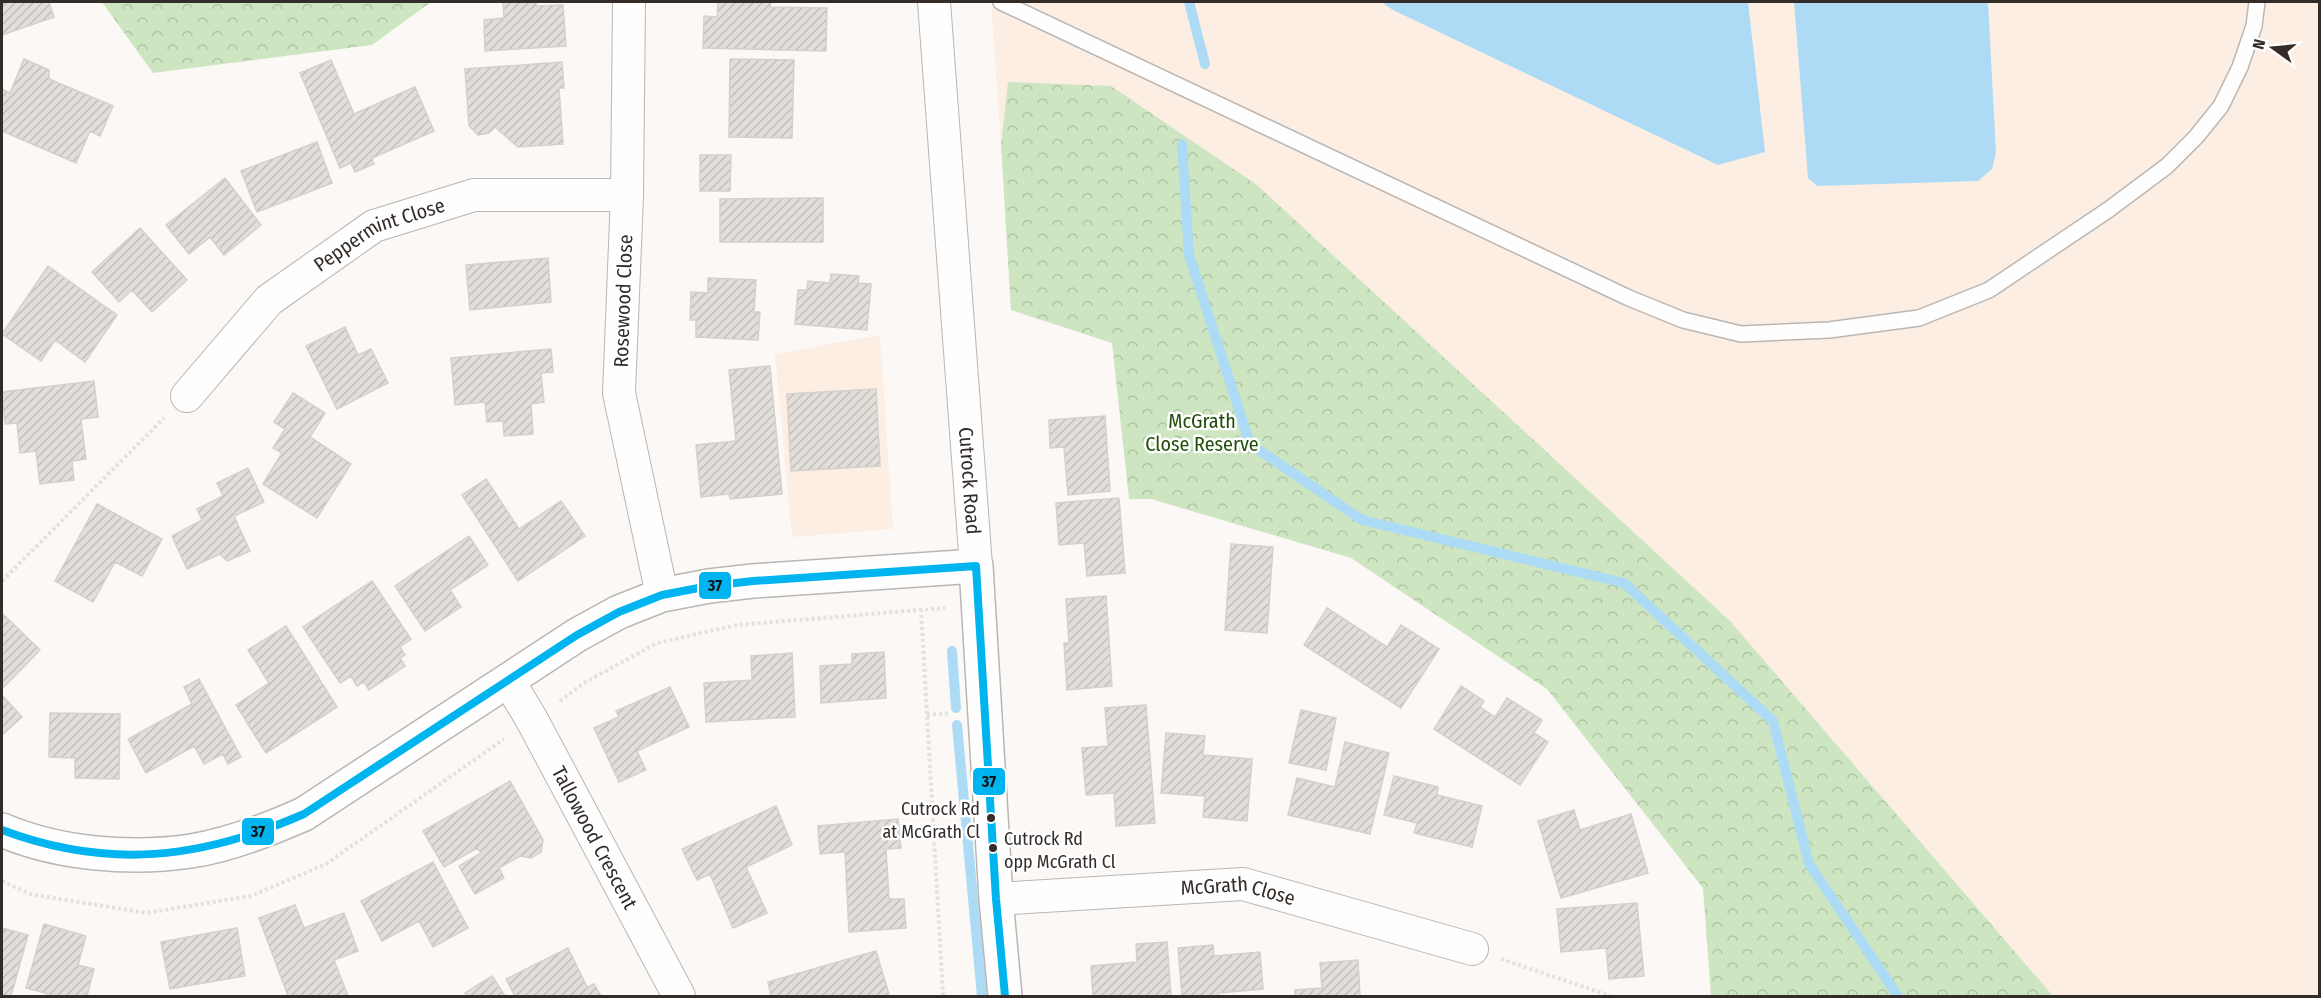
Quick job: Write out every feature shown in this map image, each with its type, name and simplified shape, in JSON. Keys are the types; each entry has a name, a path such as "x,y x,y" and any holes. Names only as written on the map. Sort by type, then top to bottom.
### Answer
{"street":[{"name":"Rosewood Close","path":"629,2 627,195 619,393 662,595"},
{"name":"Cutrock Road","path":"934,2 976,566 996,899 1005,996"},
{"name":"Peppermint Close","path":"187,396 269,300 374,226 474,195 627,195"},
{"path":"2,830 39,843 111,853 149,855 191,851 232,841 274,828 304,814 577,635 619,612 662,595 753,581 976,566"},
{"name":"Tallowood Crescent","path":"507,680 532,720 679,996"},
{"name":"McGrath Close","path":"996,899 1243,884 1472,949"}],"lane":[{"path":"1001,2 1629,298 1683,320 1740,334 1828,330 1919,318 1989,290 2168,166 2196,137 2221,106 2240,67 2254,26 2257,2"}],"path":[{"path":"2,581 187,396"},
{"path":"2,881 30,894 146,913 251,896 326,864 584,683 657,643 736,625 978,606"},
{"path":"921,609 943,996"},
{"path":"1472,949 1611,996"}],"shaded area":[{"path":"991,2 2319,2 2319,996 1863,996 1001,145"},
{"path":"880,335 893,529 792,537 775,354"}],"green space":[{"path":"102,2 431,2 372,45 153,73"},
{"name":"McGrath Close Reserve","path":"1008,82 1111,86 1257,185 1730,621 2053,996 1711,996 1703,888 1547,689 1351,558 1151,499 1129,499 1112,343 1011,310 1001,145"}],"water":[{"path":"1381,2 1748,2 1765,152 1718,165 1393,10"},
{"path":"1794,2 1988,2 1996,153 1992,169 1978,181 1817,186 1808,178"}],"building":[{"path":"2,2 49,2 54,17 2,35"},
{"path":"503,2 536,2 537,6 563,5 566,46 485,51 484,20 504,18"},
{"path":"718,2 771,2 770,7 827,8 826,51 703,48 704,16 717,17"},
{"path":"24,59 49,70 49,79 113,106 100,136 90,131 76,163 2,131 2,89 10,93"},
{"path":"730,59 794,60 792,138 729,137"},
{"path":"331,60 354,114 415,87 434,131 372,158 374,164 355,172 351,163 340,168 300,73"},
{"path":"562,62 564,88 559,88 563,144 518,147 495,127 489,133 478,135 469,126 465,69"},
{"path":"317,142 332,183 257,212 241,171"},
{"path":"700,155 731,155 730,191 700,191"},
{"path":"225,178 261,225 224,255 210,237 189,254 166,225"},
{"path":"823,198 823,242 720,242 720,199"},
{"path":"140,228 187,280 152,312 132,290 119,302 92,272"},
{"path":"548,258 551,302 470,310 466,265"},
{"path":"48,266 117,315 85,362 55,340 41,361 2,334"},
{"path":"831,274 859,276 858,283 871,284 867,330 795,324 798,290 807,290 808,281 830,283"},
{"path":"708,278 756,280 754,312 760,312 758,340 696,337 696,320 690,320 691,292 708,293"},
{"path":"345,327 358,355 371,349 388,383 337,409 306,346"},
{"path":"551,349 553,372 541,373 544,402 531,404 533,434 504,436 503,421 487,422 485,402 455,405 451,358"},
{"path":"770,366 782,494 730,499 729,494 701,497 696,445 736,441 729,370"},
{"path":"94,381 98,417 81,419 86,459 72,461 74,480 40,484 36,451 20,453 17,423 5,424 2,392"},
{"path":"876,389 880,466 791,471 787,394"},
{"path":"293,393 325,413 310,437 351,464 317,518 263,484 282,453 273,448 285,429 274,422"},
{"path":"1105,416 1110,491 1068,495 1064,447 1050,448 1049,420"},
{"path":"248,468 264,502 234,516 250,551 227,561 220,554 187,569 172,536 202,520 197,509 223,496 217,483"},
{"path":"486,479 519,529 561,501 585,536 518,581 462,495"},
{"path":"1119,498 1125,573 1087,576 1084,543 1059,545 1056,503"},
{"path":"97,504 162,539 142,576 115,562 93,602 55,581"},
{"path":"469,536 488,565 450,590 461,607 425,631 395,586"},
{"path":"1231,544 1273,547 1267,633 1225,630"},
{"path":"372,581 411,639 400,647 405,655 400,658 405,666 369,690 364,682 357,686 351,676 340,683 303,627"},
{"path":"1106,596 1112,686 1067,690 1064,643 1069,643 1066,599"},
{"path":"1327,608 1387,647 1401,625 1439,649 1401,708 1304,645"},
{"path":"2,613 40,650 2,689"},
{"path":"286,626 337,707 266,753 236,705 269,683 248,650"},
{"path":"884,652 886,698 821,703 820,666 852,664 852,654"},
{"path":"792,653 795,717 706,722 704,683 752,680 751,656"},
{"path":"199,679 241,757 228,764 223,754 204,764 194,746 146,773 128,739 192,704 184,687"},
{"path":"1461,686 1484,701 1480,707 1495,717 1507,698 1542,720 1534,733 1548,742 1520,785 1434,729"},
{"path":"670,687 689,727 637,751 646,770 619,782 594,728 619,717 616,711"},
{"path":"2,695 22,717 2,735"},
{"path":"1146,705 1155,823 1116,826 1114,793 1086,795 1082,748 1108,746 1105,708"},
{"path":"1301,710 1336,718 1326,770 1289,763"},
{"path":"50,713 120,714 119,779 75,778 75,758 49,757"},
{"path":"1166,733 1205,736 1203,755 1252,759 1247,821 1203,817 1205,796 1161,793"},
{"path":"1345,742 1389,753 1370,834 1288,815 1297,778 1335,787"},
{"path":"1394,776 1438,787 1437,795 1482,806 1472,847 1414,833 1417,823 1384,815"},
{"path":"510,781 543,840 541,852 531,858 520,856 499,868 504,878 475,894 459,866 481,853 477,848 444,867 423,831"},
{"path":"776,806 792,845 746,867 767,913 733,928 710,874 697,880 682,849"},
{"path":"1574,810 1580,830 1631,814 1648,873 1561,898 1538,821"},
{"path":"898,819 901,848 886,849 889,899 904,899 906,928 849,932 845,852 820,854 818,826"},
{"path":"433,862 468,928 433,947 419,921 382,941 361,901"},
{"path":"1637,903 1644,976 1609,979 1606,948 1561,952 1557,909"},
{"path":"295,905 304,928 344,913 358,951 334,960 348,996 288,996 259,918"},
{"path":"44,924 86,936 78,965 94,969 87,996 56,996 26,988"},
{"path":"2,928 28,935 11,996 2,996"},
{"path":"237,928 245,976 170,989 161,942"},
{"path":"1167,942 1171,996 1093,996 1091,966 1137,962 1136,944"},
{"path":"1213,945 1214,956 1260,952 1263,989 1218,993 1219,996 1182,996 1178,948"},
{"path":"568,948 587,987 594,984 601,996 515,996 506,979"},
{"path":"876,951 889,994 882,996 771,996 768,982"},
{"path":"1358,960 1360,996 1295,996 1295,990 1322,988 1320,963"},
{"path":"492,976 505,996 467,996 465,993"}],"waterway":[{"path":"1189,2 1205,64"},
{"path":"1182,144 1189,255 1250,444 1362,520 1624,583 1773,721 1809,864 1898,996"},
{"path":"952,651 956,708"},
{"path":"957,725 982,996"}],"transit line":[{"name":"37","path":"976,566 996,899 1005,996"},
{"name":"37","path":"2,830 41,843 80,851 117,854 154,854 228,841 304,814 577,635 619,612 662,595 753,581 976,566"}],"place":[{"name":"Cutrock Rd at McGrath Cl","path":"991,818"},
{"name":"Cutrock Rd opp McGrath Cl","path":"993,848"}]}
